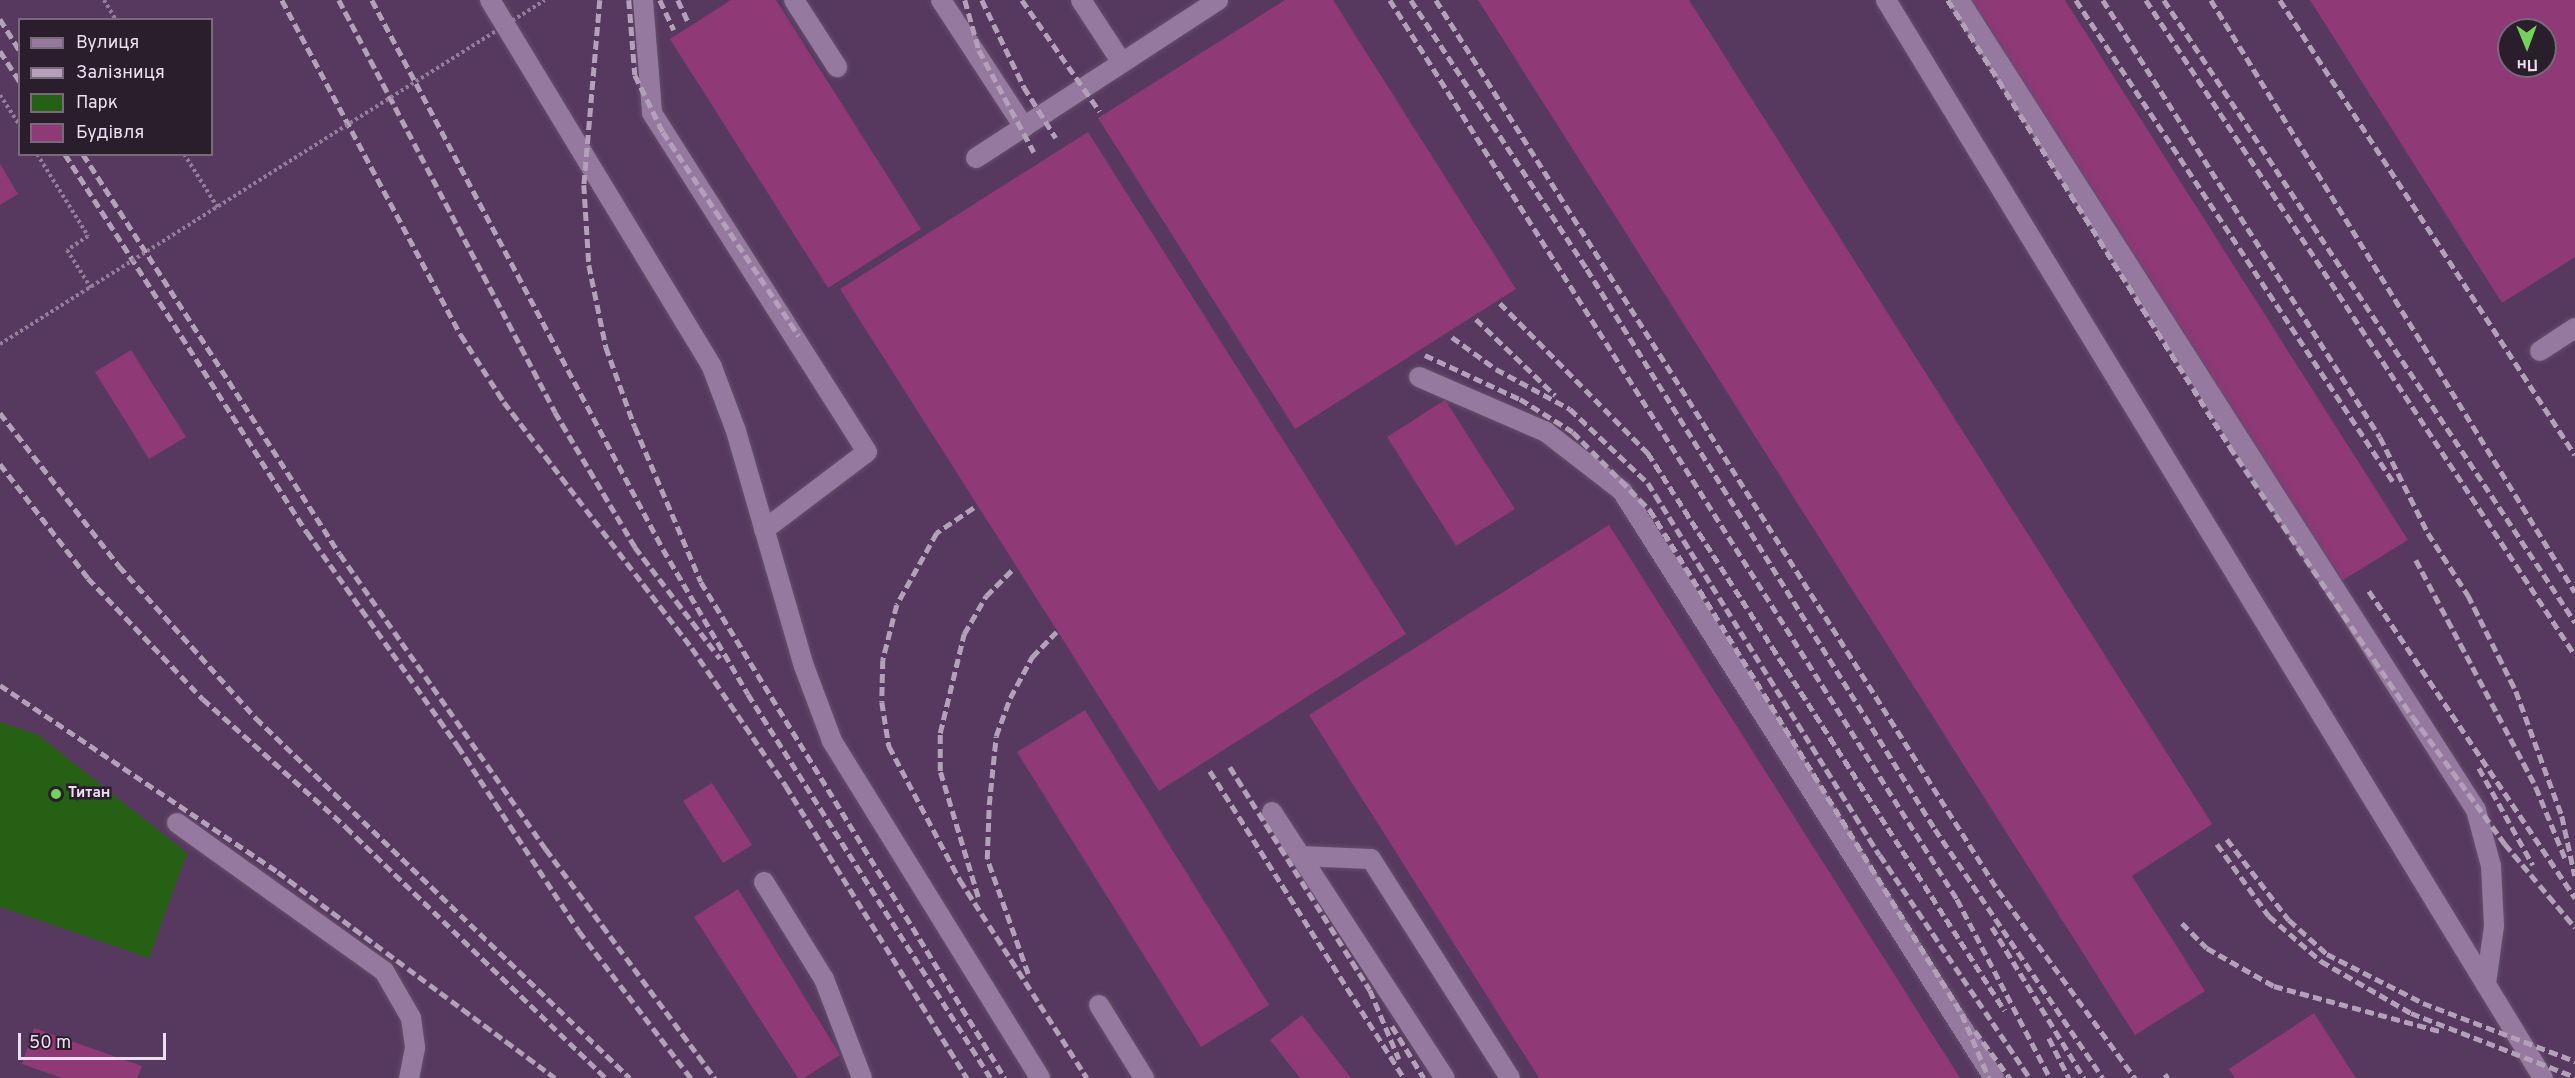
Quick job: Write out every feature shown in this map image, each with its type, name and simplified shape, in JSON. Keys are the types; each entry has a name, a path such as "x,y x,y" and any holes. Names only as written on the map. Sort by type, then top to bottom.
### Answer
{"lane":[{"path":"490,0 711,368 764,530 804,666 832,741 1040,1078"},
{"path":"643,0 652,113 867,452 764,530"},
{"path":"794,0 837,67"},
{"path":"941,0 1024,127"},
{"path":"1081,0 1122,63"},
{"path":"976,158 1218,0"},
{"path":"1886,0 2543,1078"},
{"path":"1959,0 2476,810 2492,890 2494,926 2486,984"},
{"path":"2540,351 2575,328"},
{"path":"1419,377 1546,432 1622,491 1994,1078"},
{"path":"1272,812 1445,1078"},
{"path":"177,823 384,971 411,1018 416,1048 409,1078"},
{"path":"1300,856 1371,859 1510,1078"},
{"path":"764,882 824,979 862,1078"},
{"path":"1099,1005 1144,1078"}],"path":[{"path":"104,0 115,18"},
{"path":"0,344 545,0"},
{"path":"0,95 18,123"},
{"path":"38,156 88,236 66,250 91,288"},
{"path":"185,156 218,208"}],"shaded area":[{"path":"0,0 2575,0 2575,1078 0,1078"}],"green space":[{"name":"Титан","path":"0,722 38,735 187,853 149,958 0,907"}],"building":[{"path":"731,0 776,0 921,229 828,288 670,39"},
{"path":"1285,0 1333,0 1516,289 1295,429 1098,118"},
{"path":"1478,0 1689,0 2212,824 2132,876 2205,991 2135,1035"},
{"path":"1970,0 2065,0 2408,540 2340,582"},
{"path":"2310,0 2575,0 2575,257 2502,303"},
{"path":"1088,132 1406,634 1159,791 840,289"},
{"path":"0,164 18,194 0,205"},
{"path":"131,350 186,437 149,459 95,372"},
{"path":"1445,400 1515,509 1456,546 1387,437"},
{"path":"1609,525 1960,1078 1539,1078 1309,715"},
{"path":"1085,710 1269,1005 1201,1047 1017,752"},
{"path":"712,783 752,845 723,863 683,801"},
{"path":"738,889 840,1055 804,1078 798,1078 694,917"},
{"path":"2314,1013 2356,1078 2235,1078 2229,1069"},
{"path":"1302,1015 1351,1078 1300,1078 1270,1040"},
{"path":"34,1028 142,1066 137,1078 62,1078 22,1064"}],"railway":[{"path":"282,0 461,335 504,402 692,648 786,786 967,1078"},
{"path":"339,0 555,412 635,547 720,658"},
{"path":"372,0 663,549 748,694 991,1078"},
{"path":"600,0 584,185 589,265 606,347 635,427 701,582 1005,1078"},
{"path":"629,0 635,75 663,132 799,336"},
{"path":"660,0 674,30"},
{"path":"678,0 689,24"},
{"path":"965,0 979,50 1034,152"},
{"path":"982,0 1024,87 1056,138"},
{"path":"1022,0 1100,112"},
{"path":"1390,0 1957,899 2050,1078"},
{"path":"1411,0 1587,269 1935,829 2103,1078"},
{"path":"1436,0 1998,890 2135,1078"},
{"path":"1948,0 2230,447 2413,717 2505,844 2575,927"},
{"path":"2076,0 2394,483"},
{"path":"2103,0 2380,437 2428,533 2468,595 2516,691 2562,816 2575,876"},
{"path":"2146,0 2575,655"},
{"path":"2164,0 2575,622"},
{"path":"2211,0 2575,592"},
{"path":"2280,0 2575,455"},
{"path":"0,19 18,48"},
{"path":"0,51 18,79"},
{"path":"66,156 307,532 458,746 579,931 691,1078"},
{"path":"84,156 340,554 546,849 715,1078"},
{"path":"1500,303 1648,453 2005,1011"},
{"path":"1476,319 1555,395"},
{"path":"1452,337 1496,369 1570,409 1648,483 1880,855 2030,1078"},
{"path":"1425,355 1520,399 1573,432 1650,510 1962,1014 1989,1078"},
{"path":"0,413 119,566 256,718 630,1078"},
{"path":"0,464 88,578 203,699 346,827 606,1078"},
{"path":"974,508 937,533 897,605 883,660 882,702 889,746 960,880 1087,1078"},
{"path":"2416,560 2536,787 2566,860"},
{"path":"978,897 940,771 940,733 964,634 986,596 1014,568"},
{"path":"2369,591 2575,898"},
{"path":"1028,974 987,859 989,805 996,736 1010,698 1032,657 1056,632"},
{"path":"0,685 278,872 555,1078"},
{"path":"1230,767 1370,990 1399,1059"},
{"path":"2479,768 2533,865"},
{"path":"1210,771 1404,1078"},
{"path":"2227,839 2289,920 2327,954 2423,1003 2575,1061"},
{"path":"2217,844 2269,916 2321,961 2411,1013 2575,1077"},
{"path":"2182,923 2207,948 2274,986 2443,1032"},
{"path":"1992,927 2084,1078"},
{"path":"1392,1026 1424,1078"},
{"path":"1975,1031 2010,1078"},
{"path":"2049,1038 2069,1078"},
{"path":"2165,1074 2168,1078"}],"place":[{"name":"Титан","path":"56,794"}]}
